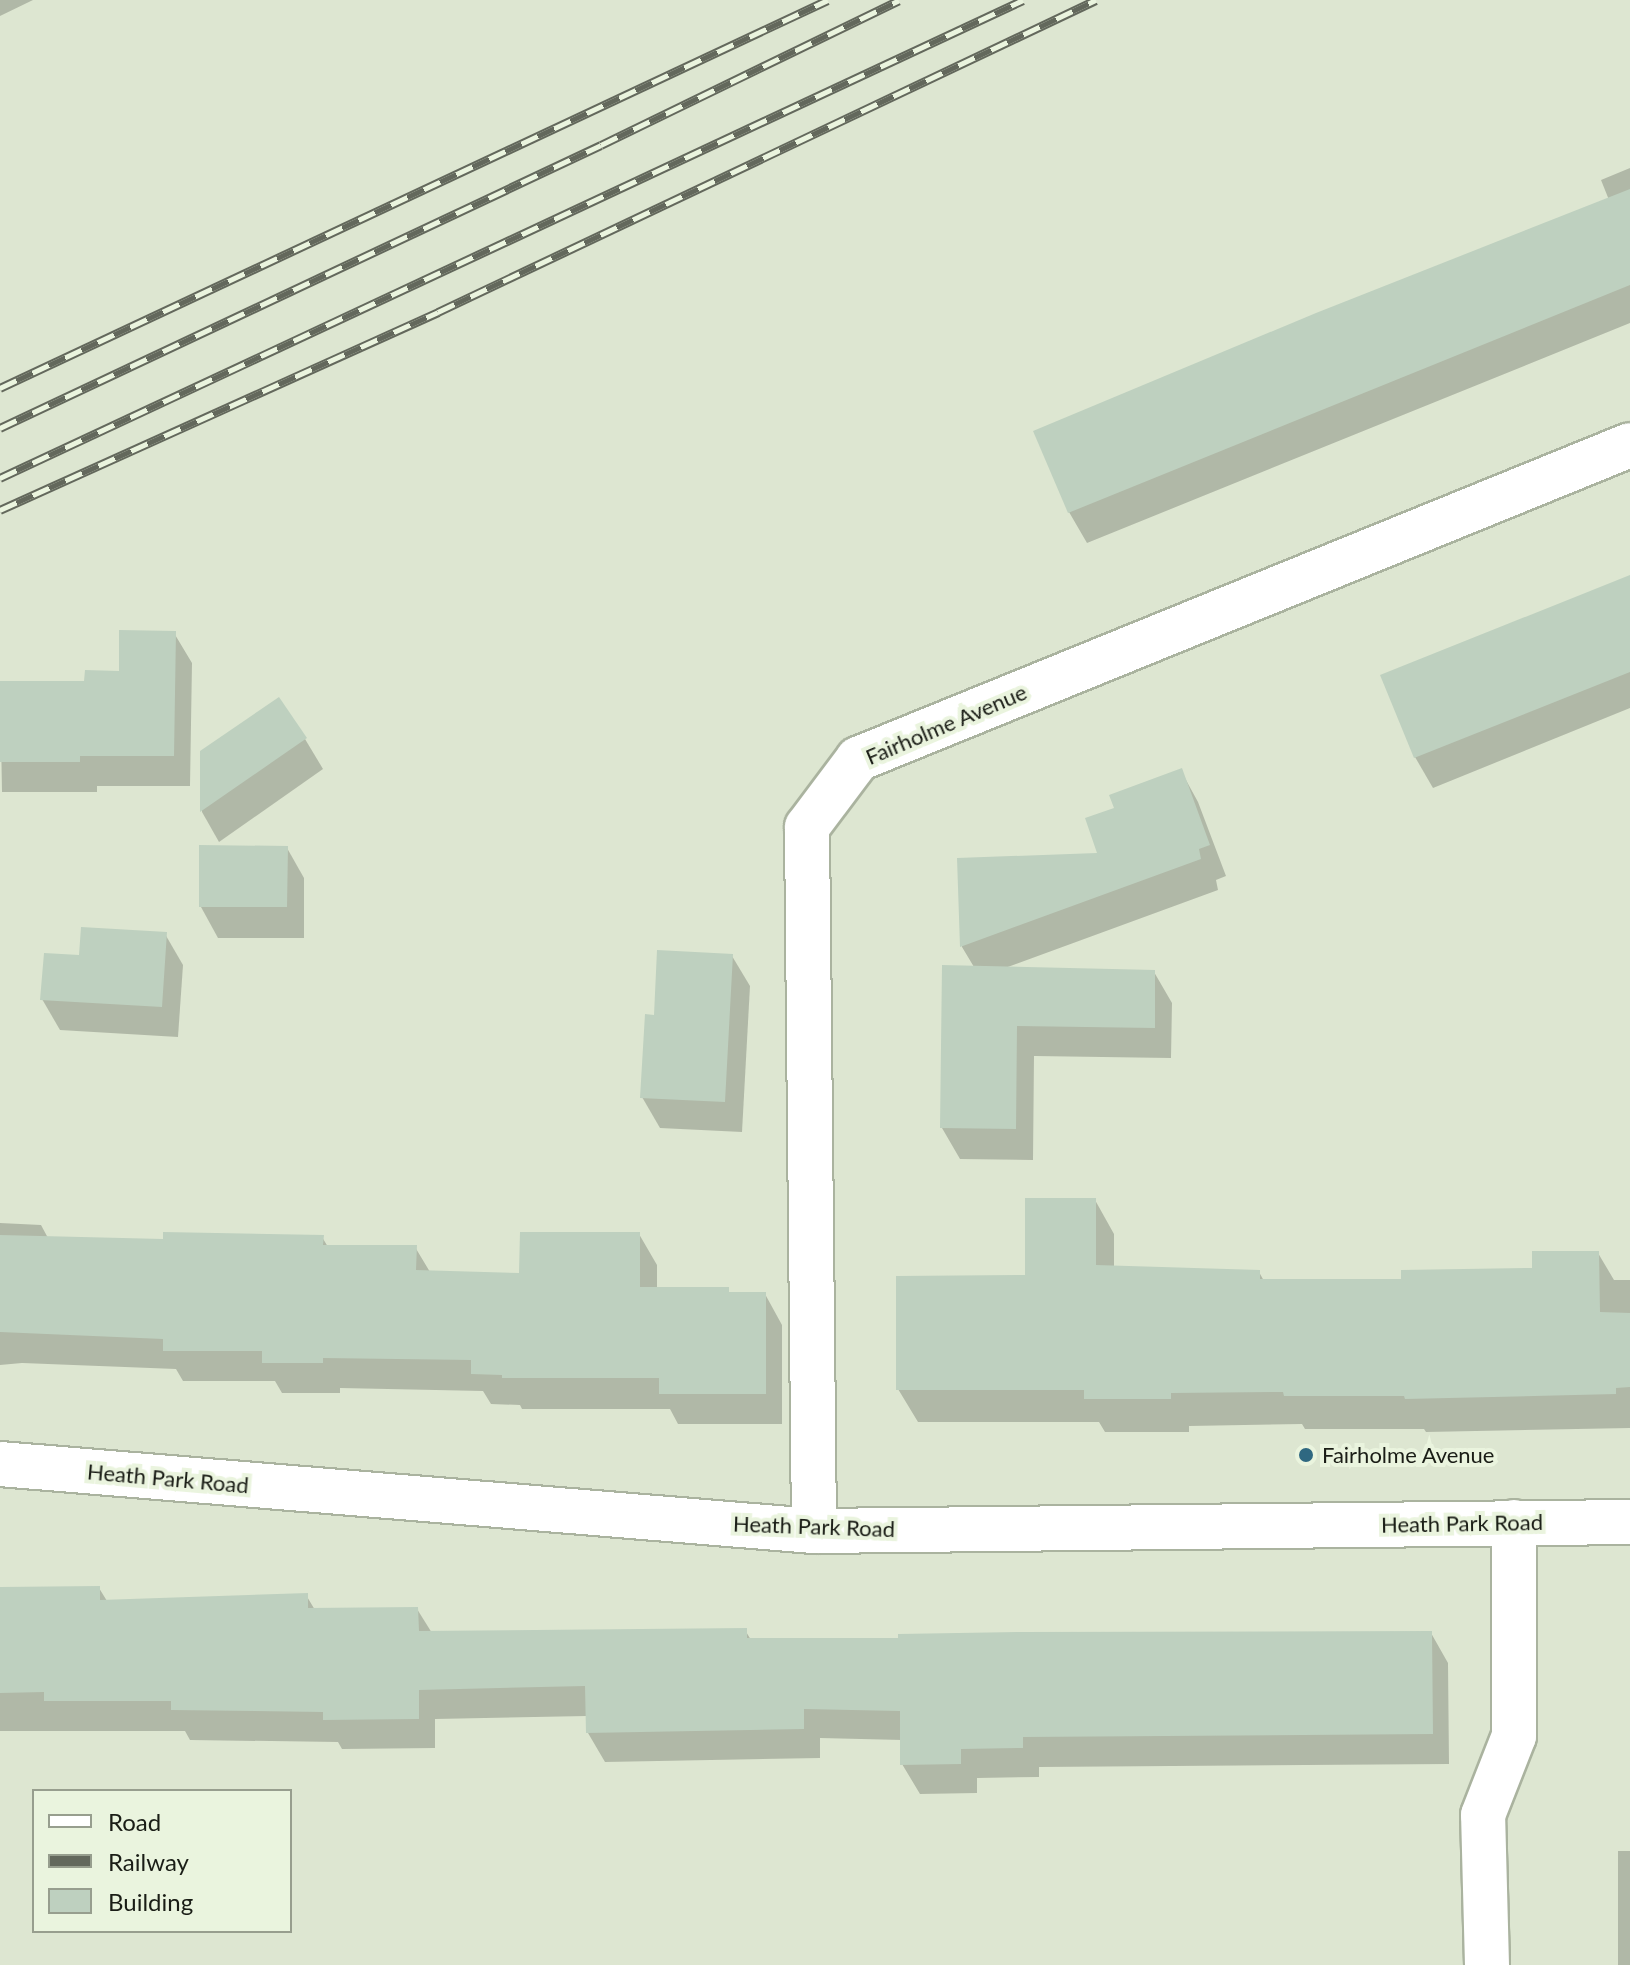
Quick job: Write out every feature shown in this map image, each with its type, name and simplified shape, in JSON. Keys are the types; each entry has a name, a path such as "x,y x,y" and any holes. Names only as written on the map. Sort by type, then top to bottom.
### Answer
{"street":[{"name":"Fairholme Avenue","path":"814,1531 807,827 858,759 1630,445"},
{"name":"Heath Park Road","path":"0,1464 814,1531 1630,1522"},
{"path":"1487,1965 1483,1815 1514,1736 1514,1522"}],"building":[{"path":"1630,189 1630,285 1068,513 1033,431 1316,313"},
{"path":"1630,575 1630,672 1414,758 1380,675"},
{"path":"119,630 176,631 174,756 80,756 80,762 0,762 0,681 84,681 85,670 119,671"},
{"path":"279,697 307,738 200,812 200,751"},
{"path":"1182,768 1210,845 1199,849 1201,859 960,947 957,858 1097,853 1085,818 1114,808 1109,795"},
{"path":"199,845 288,846 287,907 199,907"},
{"path":"81,927 167,932 162,1007 40,1000 44,953 79,955"},
{"path":"657,950 733,954 725,1102 640,1098 645,1014 654,1015"},
{"path":"942,965 1155,970 1155,1028 1017,1026 1016,1129 940,1128"},
{"path":"1025,1198 1096,1198 1096,1265 1260,1270 1260,1279 1401,1279 1401,1270 1532,1268 1532,1251 1599,1251 1600,1312 1630,1313 1630,1387 1616,1388 1616,1394 1405,1399 1404,1396 1284,1396 1283,1392 1171,1393 1171,1399 1084,1399 1084,1390 896,1390 896,1276 1025,1275"},
{"path":"163,1232 324,1235 323,1245 417,1245 416,1270 519,1273 520,1232 640,1232 640,1287 729,1287 729,1292 766,1292 766,1394 659,1394 659,1378 502,1378 502,1375 471,1374 471,1360 323,1358 323,1363 262,1363 262,1351 163,1351 163,1339 0,1332 0,1235 163,1239"},
{"path":"100,1586 100,1600 308,1593 308,1608 418,1607 419,1631 747,1628 747,1638 898,1638 898,1634 1020,1632 1432,1631 1433,1734 1023,1737 1023,1748 961,1749 961,1764 900,1765 900,1711 804,1709 804,1729 586,1733 585,1686 419,1690 419,1719 323,1720 323,1712 171,1710 171,1701 44,1701 44,1692 0,1693 0,1587"}],"railway":[{"path":"0,388 828,0"},
{"path":"0,428 601,145 899,0"},
{"path":"0,478 1023,0"},
{"path":"0,510 438,312 1096,0"}],"place":[{"name":"Fairholme Avenue","path":"1306,1455"}]}
